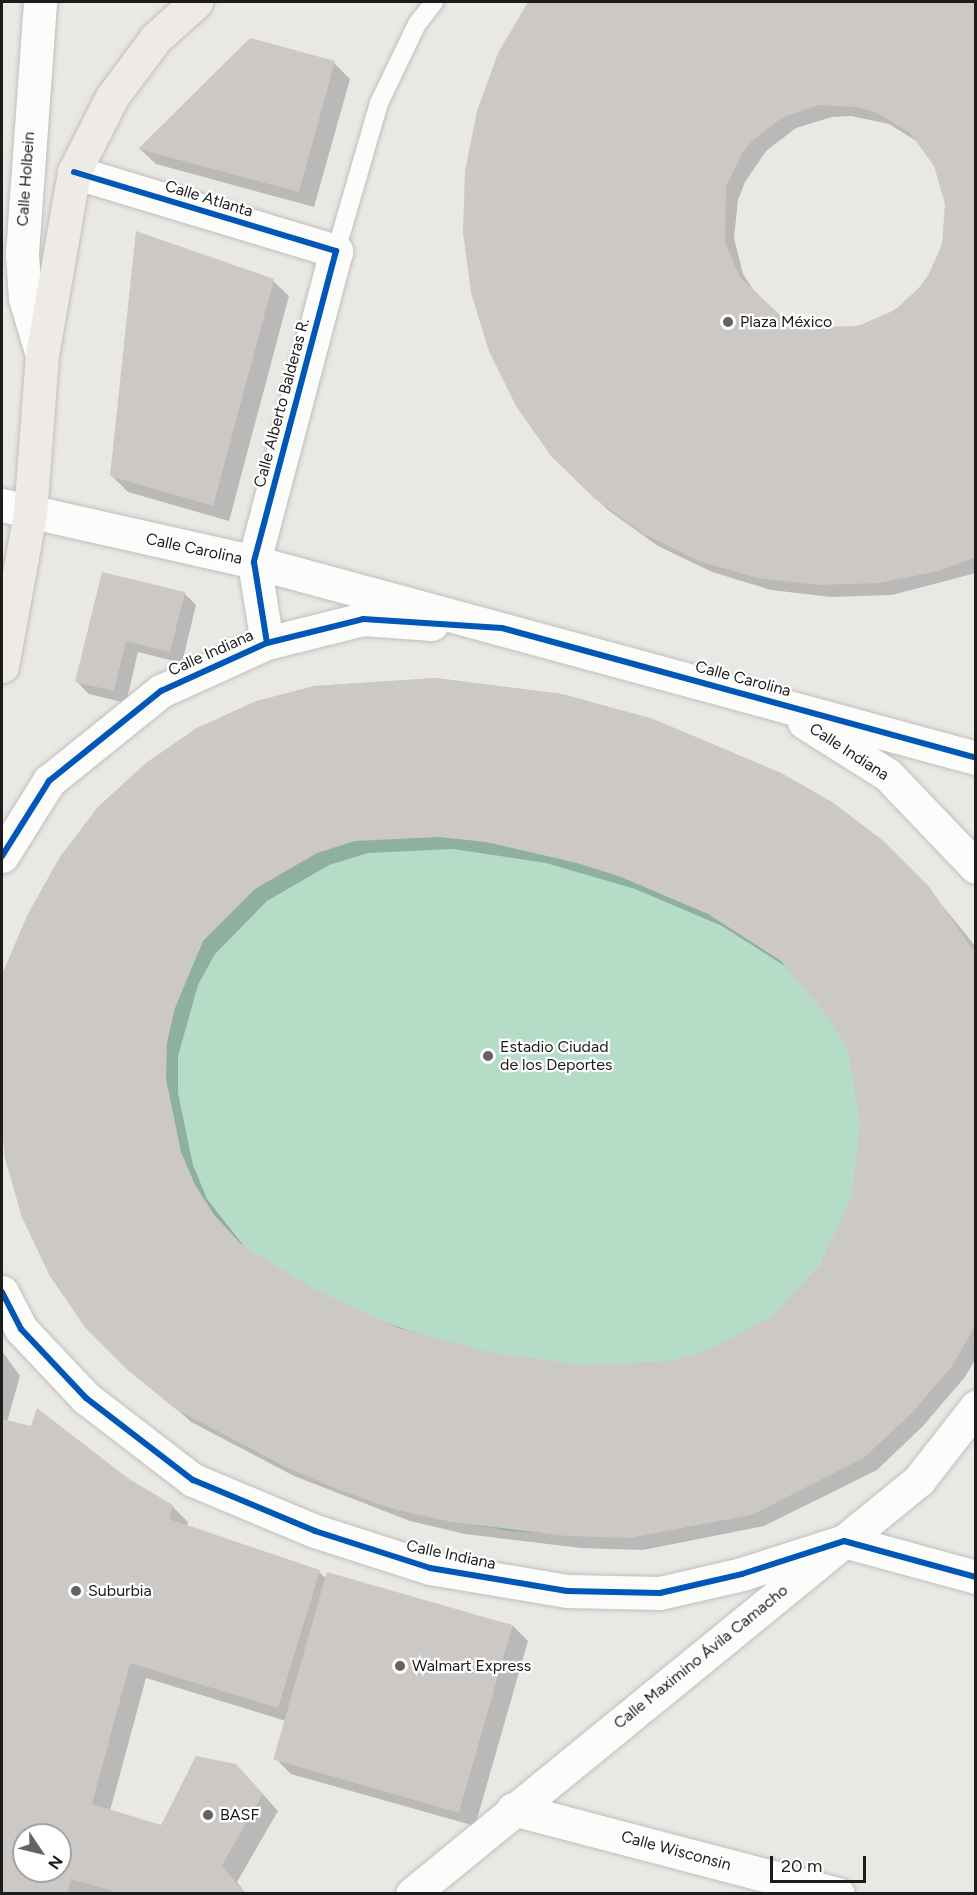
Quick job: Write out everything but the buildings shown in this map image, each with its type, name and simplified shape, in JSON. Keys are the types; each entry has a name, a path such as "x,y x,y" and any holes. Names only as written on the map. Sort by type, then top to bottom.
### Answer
{"main road":[{"name":"Calle Holbein","path":"2,666 16,509 74,172 112,97 156,38 196,2"}],"street":[{"name":"Calle Holbein","path":"40,2 14,160 24,287 42,355"},
{"name":"Calle Atlanta","path":"74,172 336,251"},
{"name":"Calle Alberto Balderas R.","path":"254,562 336,251"},
{"name":"Calle Carolina","path":"16,509 254,562 975,758"},
{"path":"254,562 267,643"},
{"name":"Calle Indiana","path":"2,856 49,781 160,691 267,643 363,620 502,628"},
{"name":"Calle Indiana","path":"764,699 888,775 975,867"},
{"name":"Calle Indiana","path":"2,1292 21,1329 86,1398 192,1480 315,1532 430,1568 567,1591 660,1593 742,1574 844,1541"},
{"name":"Calle Maximino Ávila Camacho","path":"412,1893 919,1480 975,1407"},
{"path":"844,1541 975,1577"},
{"name":"Calle Wisconsin","path":"513,1809 838,1893"}],"lane":[{"name":"Calle Alberto Balderas R.","path":"336,251 379,103 417,24 434,2"}],"green space":[{"name":"Estadio Ciudad de los Deportes","path":"436,678 562,694 653,719 781,773 832,802 882,840 929,887 975,954 911,1414 864,1458 752,1515 630,1538 509,1531 396,1510 280,1465 177,1410 129,1371 85,1327 50,1276 22,1217 5,1158 2,1128 3,972 28,914 60,857 98,807 146,763 197,728 314,686"}],"cycle path":[{"path":"74,172 336,251 254,562 267,643"},
{"path":"2,856 49,781 161,691 267,643 363,619 502,628 976,758"},
{"path":"2,1292 21,1329 86,1398 193,1480 315,1531 430,1568 567,1591 660,1593 742,1574 844,1541 976,1577"}],"place":[{"name":"Plaza México","path":"728,322"},
{"name":"Estadio Ciudad de los Deportes","path":"488,1056"},
{"name":"Suburbia","path":"76,1591"},
{"name":"Walmart Express","path":"400,1666"},
{"name":"BASF","path":"208,1815"}]}
